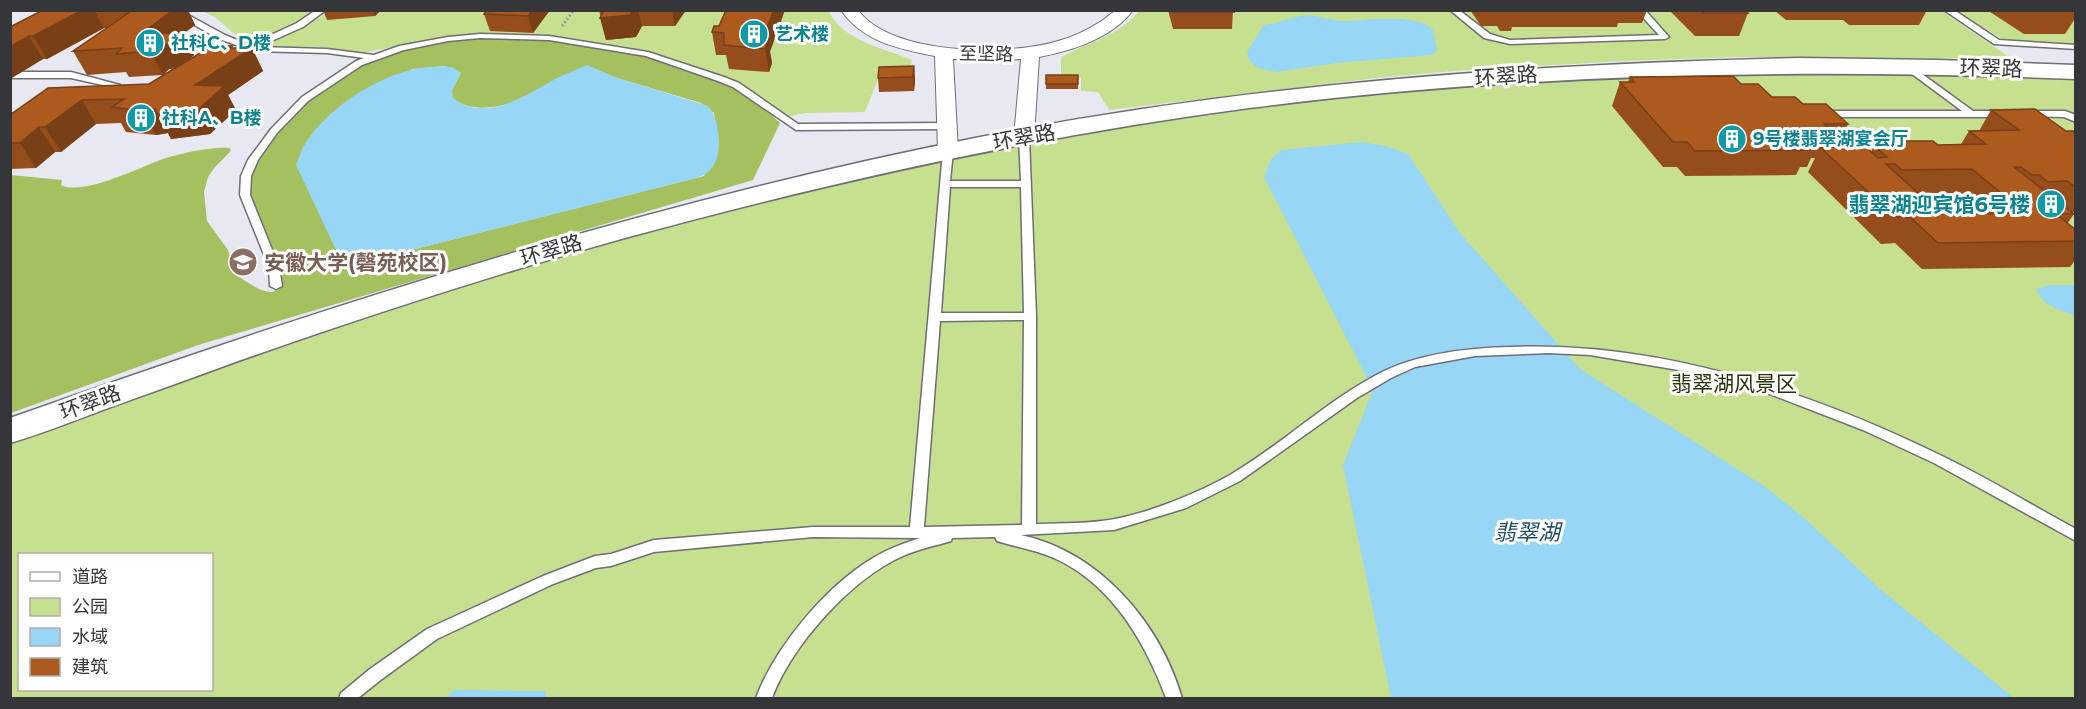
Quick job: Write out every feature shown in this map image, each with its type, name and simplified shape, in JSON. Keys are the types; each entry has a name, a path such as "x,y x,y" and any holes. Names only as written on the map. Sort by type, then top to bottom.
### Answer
{"street":[{"name":"至坚路","path":"849,10 862,26 875,35 944,52 981,57 1030,53 1079,40 1109,25 1125,10"},
{"path":"944,52 947,139"},
{"path":"1024,136 1030,53"},
{"name":"环翠路","path":"10,431 264,340 514,261 748,197 947,139 1024,136 1199,108 1323,92 1444,80 1702,66 1907,66 2076,72"}],"lane":[{"path":"172,10 222,37 262,50 327,51 373,57"},
{"path":"250,47 300,25 322,10"},
{"path":"1454,10 1487,36 1509,42 1665,37 1640,10"},
{"path":"1948,10 1997,42 2076,47"},
{"path":"276,286 274,267 245,195 249,168 261,146 305,99 341,73 373,57 402,48 448,39 500,35 549,38 648,54 736,85 796,127 947,139 947,184 917,532"},
{"path":"1907,66 1971,114"},
{"path":"10,75 71,75 116,86"},
{"path":"1854,153 1818,114 2066,114 2076,119"},
{"path":"1024,136 1030,316 1029,530"},
{"path":"947,184 1026,184"},
{"path":"935,317 1030,316"},
{"path":"347,699 376,674 432,634 548,580 595,562 611,560 654,546 813,532 967,533 1114,525 1181,504 1235,478 1353,395 1412,364 1475,352 1549,349 1590,351 1718,375 1816,406 1868,427 1938,460 2076,536"},
{"path":"764,699 770,680 814,619 838,591 870,566 897,551 926,541 967,533 1020,539 1064,554 1112,591 1148,636 1174,699"}],"green space":[{"path":"828,10 834,21 853,36 912,60 908,78 878,79 865,112 805,113 787,117 747,88 653,54 547,36 473,34 361,53 320,47 270,47 269,43 306,26 330,11"},
{"path":"1140,10 1942,11 2012,59 1739,57 1624,61 1465,70 1377,78 1109,110 1098,92 1081,91 1081,78 1061,78 1061,57 1114,32"},
{"path":"201,11 316,11 278,32 255,39 246,39 239,37 217,19"},
{"path":"1955,11 2075,11 2075,45 2002,39"},
{"path":"518,35 606,48 664,60 692,68 746,92 780,123 753,180 198,345 11,413 11,175 62,180 61,185 71,188 84,187 175,155 229,148 231,149 229,153 208,177 204,192 207,221 228,250 235,275 263,291 274,292 279,289 276,286 245,195 253,160 305,99 373,57 448,39","holes":["445,66 461,73 452,90 452,98 467,106 484,108 521,99 587,66 617,78 701,103 714,113 718,145 704,176 344,267 412,69"]},
{"name":"翡翠湖风景区","path":"2075,72 2075,698 11,698 11,431 580,242 1085,126 1510,75"}],"water":[{"path":"1308,15 1341,21 1403,19 1426,24 1433,30 1437,51 1431,55 1336,63 1277,72 1257,68 1249,60 1247,52 1264,25"},
{"path":"587,65 617,78 708,106 715,119 719,137 718,155 711,169 693,179 344,267 296,165 304,146 315,130 343,103 378,82 396,75 414,69 443,66 451,67 461,73 452,90 453,98 466,105 480,108 494,107 522,97"},
{"name":"翡翠湖","path":"1362,142 1386,146 1408,154 1460,233 1580,369 1764,486 1803,517 1880,589 2014,698 1391,698 1343,465 1373,390 1264,177 1271,159 1281,150"},
{"path":"2050,285 2075,285 2075,316 2052,307 2043,300 2037,289"},
{"path":"454,690 546,691 546,698 446,698"}],"building":[{"path":"43,10 83,10 10,47 10,27"},
{"path":"133,10 173,10 141,34 183,33 166,45 157,46 150,51 116,54 122,48 73,51"},
{"path":"487,10 532,10 528,16 484,14"},
{"path":"604,10 633,10 630,15 600,18"},
{"path":"726,10 774,10 762,40 768,40 765,49 724,45 724,33 712,32 714,26 719,26"},
{"path":"1174,10 1233,10 1234,12 1174,12"},
{"path":"1701,10 1745,10 1748,13 1704,13"},
{"path":"2035,10 2076,10 2076,11 2037,11"},
{"path":"218,45 232,46 228,48 252,48 195,85 224,86 198,110 158,114 155,109 142,111 112,107 124,99 82,100 45,127 39,127 20,143 10,143 10,115 48,88 149,84 207,49"},
{"path":"914,66 913,77 878,78 879,67"},
{"path":"1046,75 1078,75 1078,84 1046,84"},
{"path":"1733,76 1741,84 1758,84 1772,97 1795,97 1803,104 1826,104 1848,124 1824,124 1834,133 1809,133 1819,142 1801,142 1808,150 1695,151 1687,142 1673,142 1620,82 1634,82 1630,77"},
{"path":"2035,109 2066,131 2076,131 2076,186 2067,181 2048,182 2021,167 2014,167 2074,214 2056,214 2076,230 2076,241 1938,243 1910,217 1895,217 1820,147 1865,146 1878,158 1887,157 1874,146 1887,145 1882,141 1933,141 1938,145 1986,144 1969,131 2019,130 1991,110","holes":["1886,164 1895,164 1902,170 1972,169 2025,213 1941,214"]}],"place":[{"name":"艺术楼","path":"754,34"},
{"name":"社科C、D楼","path":"150,43"},
{"name":"社科A、B楼","path":"141,118"},
{"name":"9号楼翡翠湖宴会厅","path":"1732,139"},
{"name":"翡翠湖迎宾馆6号楼","path":"2051,204"},
{"name":"安徽大学(磬苑校区)","path":"243,262"}]}
